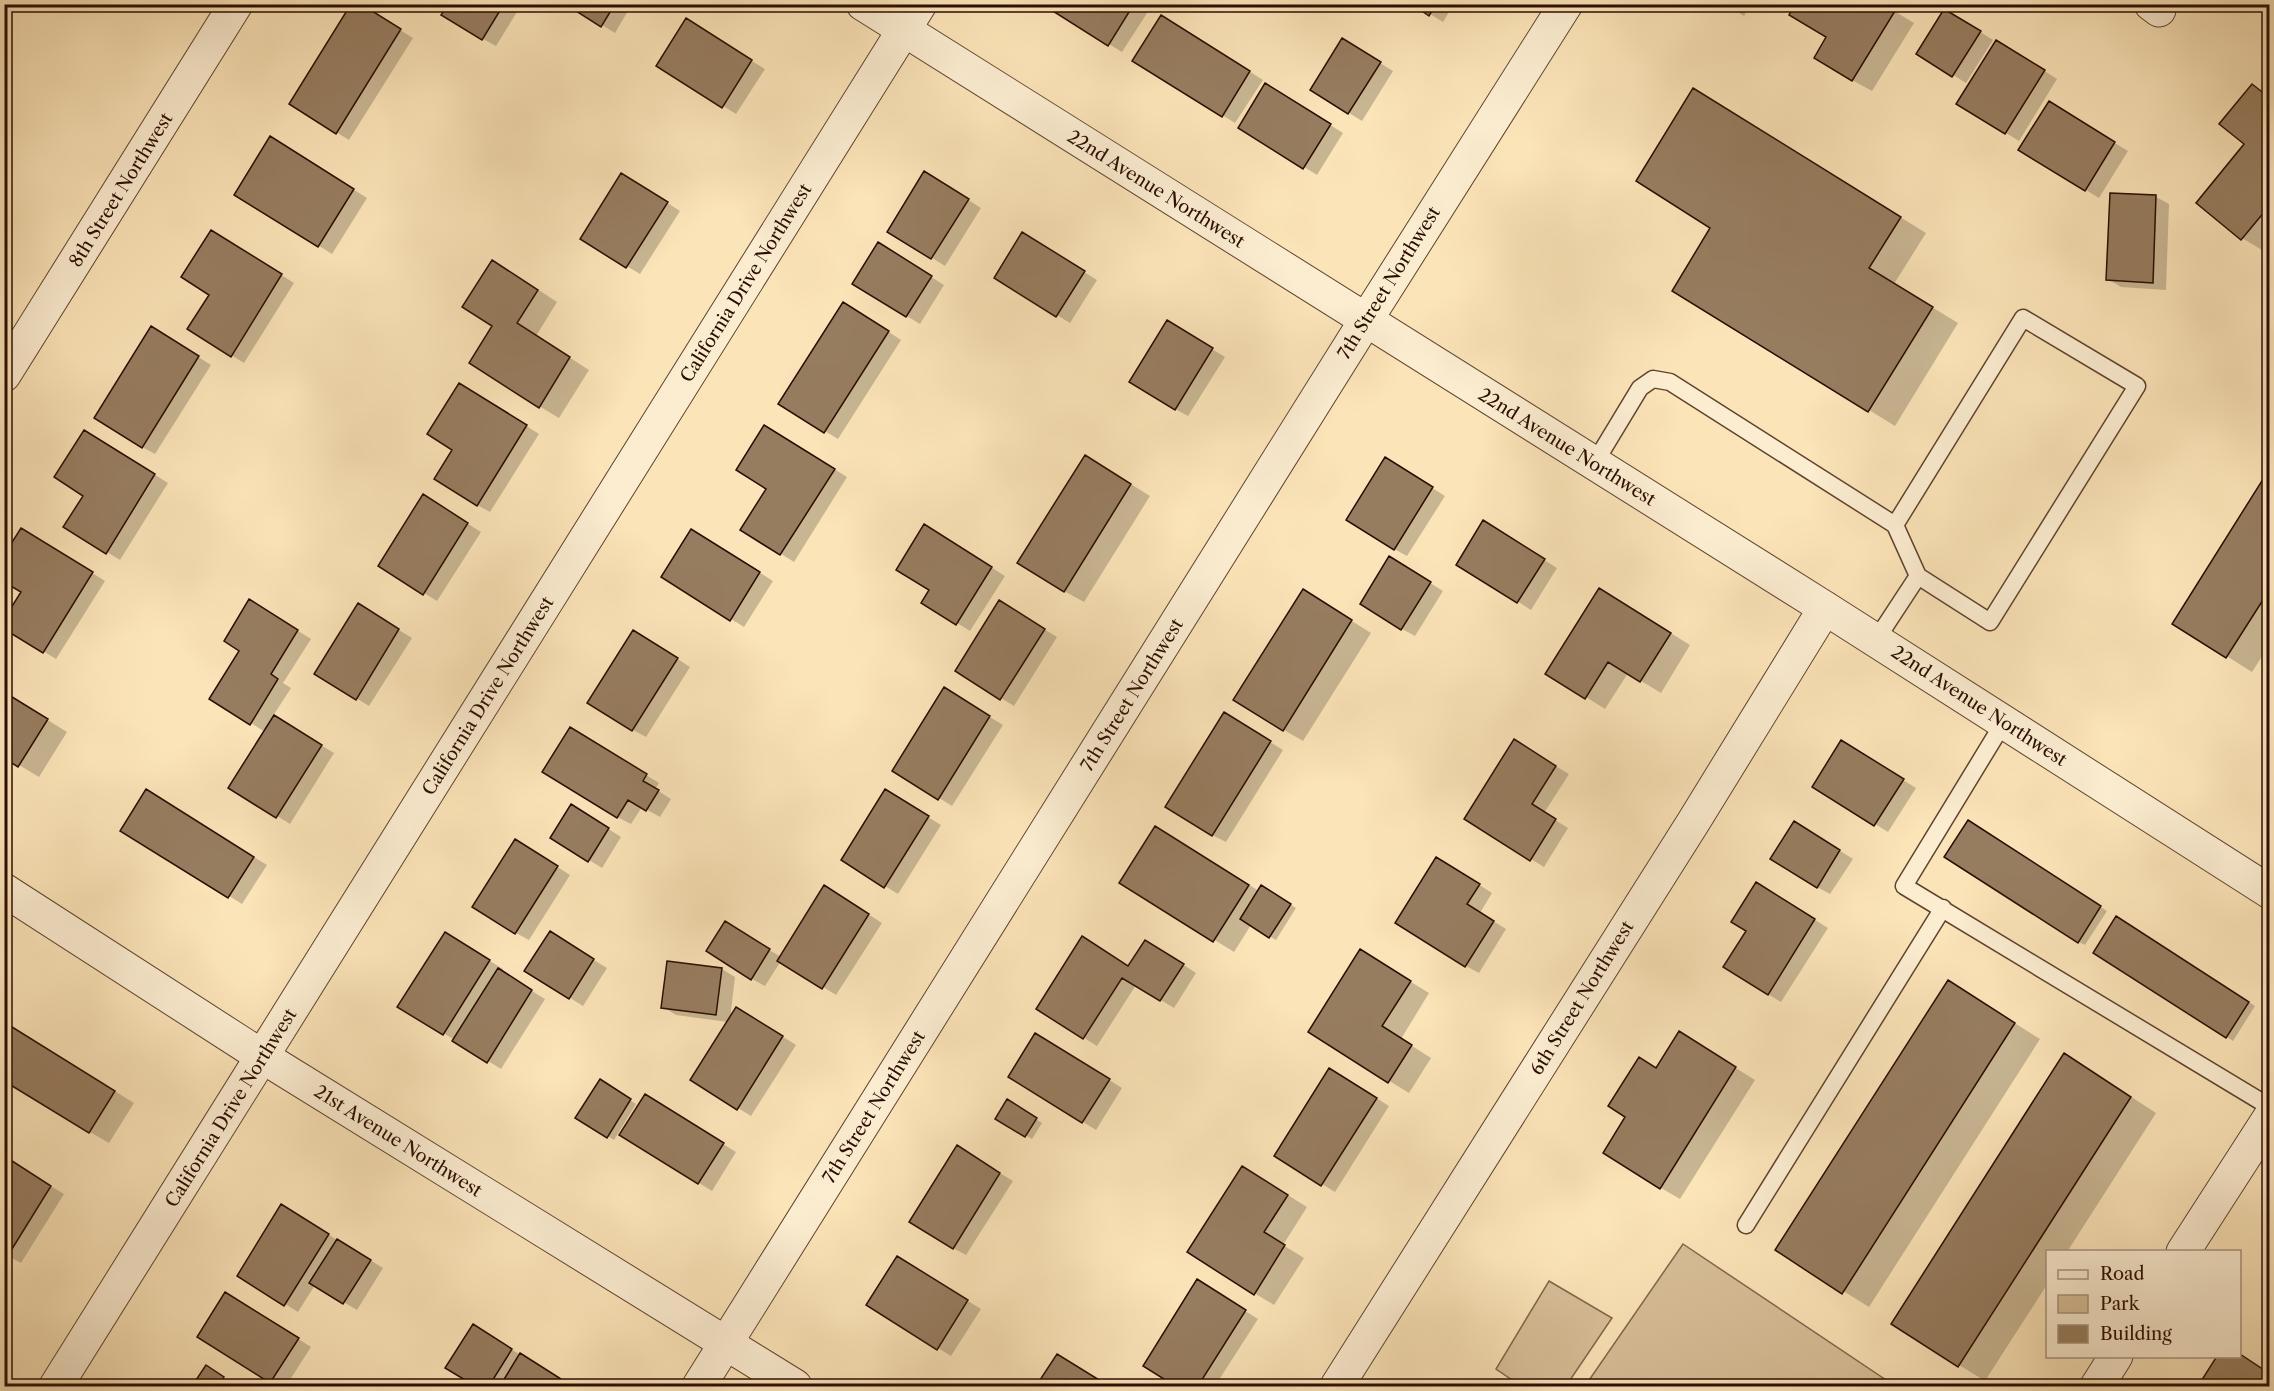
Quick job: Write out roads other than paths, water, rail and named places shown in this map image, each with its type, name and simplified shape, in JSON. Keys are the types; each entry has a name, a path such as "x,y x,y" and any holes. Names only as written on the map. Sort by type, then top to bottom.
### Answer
{"street":[{"name":"8th Street Northwest","path":"4,375 236,4"},
{"name":"22nd Avenue Northwest","path":"863,4 912,17 1365,320 1876,640 2270,892"},
{"name":"7th Street Northwest","path":"699,1386 1365,320 1566,4"},
{"name":"California Drive Northwest","path":"56,1386 912,17"},
{"name":"6th Street Northwest","path":"1337,1386 1688,831 1825,608"},
{"name":"21st Avenue Northwest","path":"8,899 795,1386"},
{"path":"2184,1250 2270,1117"},
{"path":"2097,1386 2115,1358"}],"lane":[{"path":"1594,464 1640,388 1653,379 1670,382 1895,525 1918,576 1990,622 2136,386 2024,318 1895,525"},
{"path":"1876,640 1918,576"},
{"path":"2004,722 1904,886 2270,1107"},
{"path":"1746,1225 1943,908"}]}
